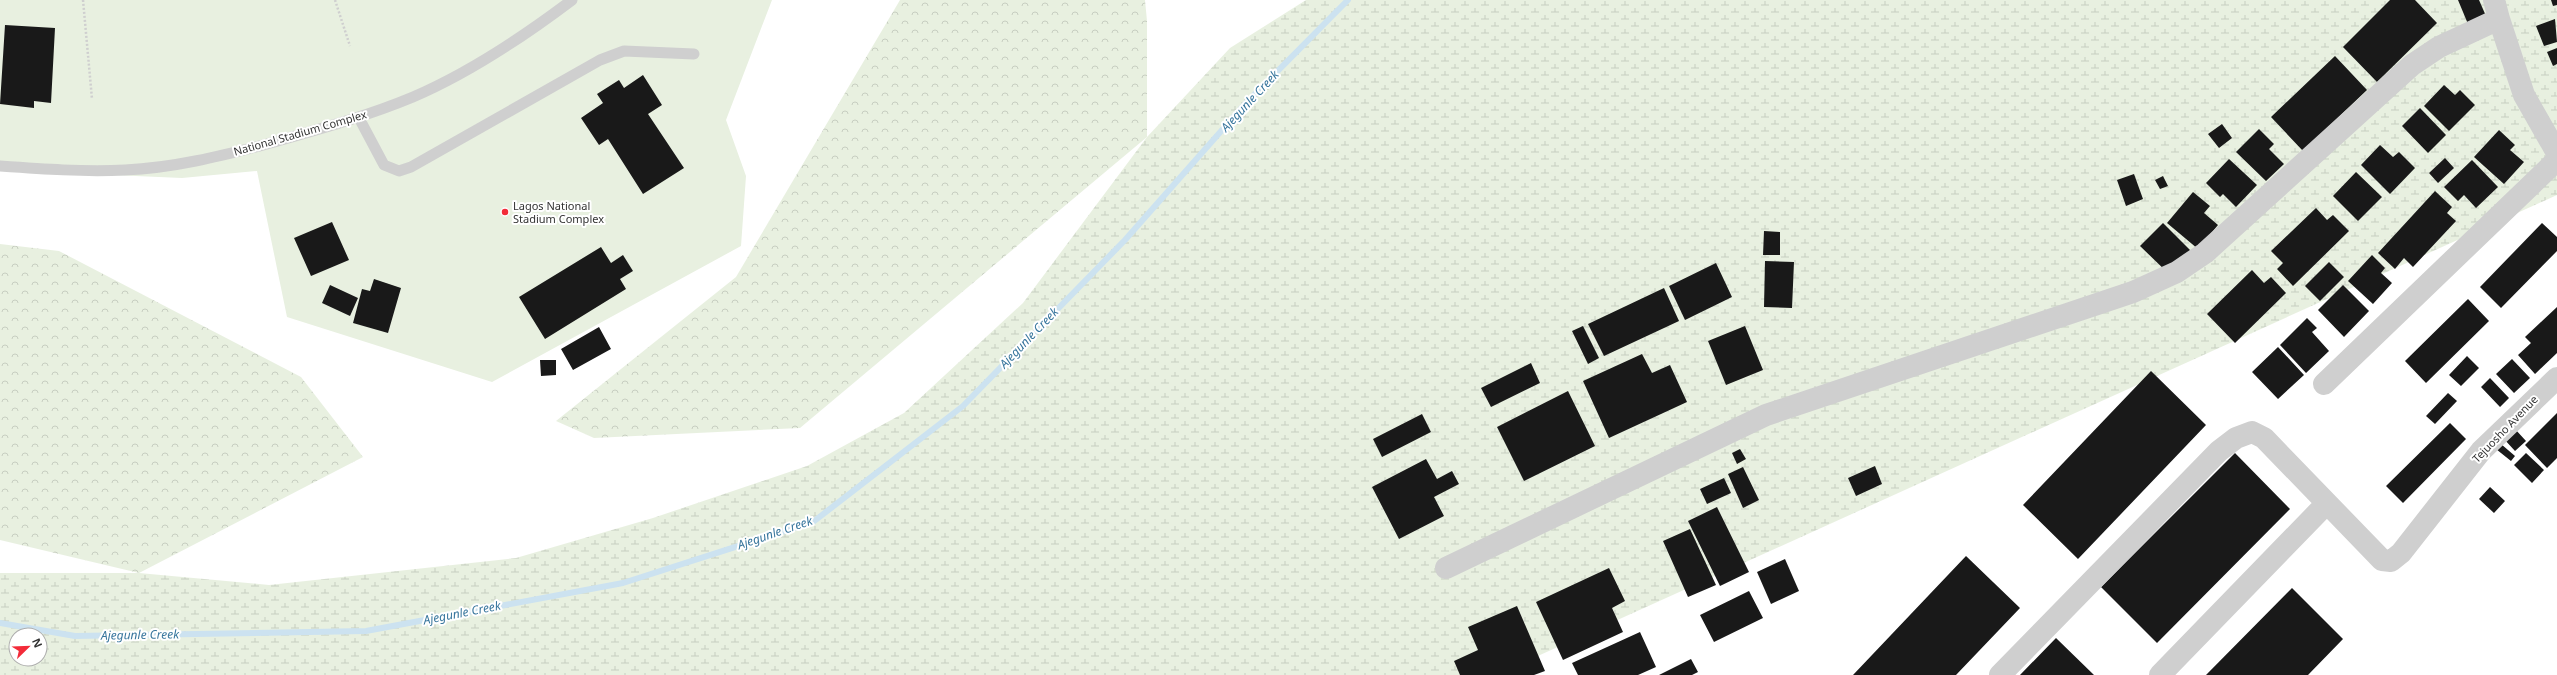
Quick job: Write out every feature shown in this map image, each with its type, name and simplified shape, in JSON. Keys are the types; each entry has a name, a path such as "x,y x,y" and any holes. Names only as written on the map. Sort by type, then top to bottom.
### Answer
{"street":[{"path":"1446,568 1766,415 2133,292 2176,272 2205,253 2412,65 2439,46 2497,10 2524,95 2557,153"},
{"path":"2324,384 2557,160"},
{"name":"Tejuosho Avenue","path":"2000,675 2213,457 2236,438 2252,432 2264,438 2326,504 2382,560 2391,561 2401,553 2481,451 2557,378"},
{"path":"2160,675 2326,504"}],"lane":[{"name":"National Stadium Complex","path":"0,166 56,170 134,169 217,157 359,118 414,97 483,60 542,22 572,0"},
{"path":"359,118 384,165 399,171 411,167 600,60 624,51 694,54"}],"path":[{"path":"83,0 92,99"},
{"path":"335,0 350,46"}],"green space":[{"name":"Lagos National Stadium Complex","path":"0,0 772,0 726,120 746,176 741,246 492,382 287,317 257,171 182,178 66,173 0,165"},
{"path":"900,0 1145,0 1147,21 1147,137 800,428 594,438 556,421 736,277"},
{"path":"1306,0 2557,0 2557,195 1496,675 0,675 0,573 139,573 269,585 516,558 653,518 807,466 904,413 1023,303 1147,137 1230,48"},
{"path":"0,244 59,251 301,377 363,457 139,573 0,540"}],"building":[{"path":"2390,0 2415,0 2437,23 2377,82 2343,47"},
{"path":"2458,0 2479,0 2486,16 2468,24"},
{"path":"2551,0 2557,0 2557,5 2553,6"},
{"path":"2555,19 2557,42 2544,46 2536,26"},
{"path":"5,25 55,28 51,103 34,101 34,108 0,104"},
{"path":"2557,48 2557,64 2553,66 2547,52"},
{"path":"2335,56 2367,90 2303,151 2271,117"},
{"path":"643,75 662,105 648,114 684,168 643,194 608,139 599,145 581,118 603,103 597,94 619,80 624,88"},
{"path":"2444,85 2455,95 2460,90 2475,105 2449,131 2424,106"},
{"path":"2420,108 2446,135 2428,153 2402,126"},
{"path":"2222,124 2232,138 2219,148 2208,134"},
{"path":"2259,129 2274,144 2269,149 2284,164 2266,181 2236,152"},
{"path":"2499,130 2515,145 2510,150 2524,162 2504,184 2474,157"},
{"path":"2380,145 2393,157 2399,152 2415,168 2390,194 2361,165"},
{"path":"2445,158 2454,168 2438,183 2429,173"},
{"path":"2229,159 2257,185 2236,207 2223,194 2220,197 2206,183"},
{"path":"2472,160 2498,187 2476,208 2464,195 2458,201 2444,187"},
{"path":"2356,172 2382,197 2358,221 2333,196"},
{"path":"2134,174 2143,199 2126,206 2117,180"},
{"path":"2163,176 2168,186 2160,189 2155,180"},
{"path":"2435,191 2452,207 2447,213 2456,221 2413,267 2404,258 2395,269 2378,253"},
{"path":"2193,192 2210,206 2204,213 2218,225 2198,249 2167,223"},
{"path":"2316,208 2327,220 2333,215 2349,231 2293,286 2277,269 2283,263 2271,251"},
{"path":"332,222 349,260 311,276 294,238"},
{"path":"2163,223 2191,251 2169,274 2140,246"},
{"path":"2542,223 2557,237 2557,251 2501,308 2480,287"},
{"path":"1764,231 1780,232 1780,255 1763,255"},
{"path":"601,247 611,263 623,255 633,271 620,279 626,289 545,339 519,297"},
{"path":"2372,255 2385,268 2381,273 2392,283 2373,304 2348,281"},
{"path":"1765,261 1794,262 1792,308 1764,307"},
{"path":"2329,262 2344,277 2320,301 2305,286"},
{"path":"1716,263 1732,297 1685,320 1669,286"},
{"path":"2252,270 2264,283 2271,277 2286,293 2235,343 2207,314"},
{"path":"374,279 401,288 388,333 353,323 362,289 370,291"},
{"path":"330,285 358,298 350,316 322,303"},
{"path":"2343,285 2369,311 2344,337 2318,310"},
{"path":"1664,288 1679,321 1604,356 1588,324"},
{"path":"2468,299 2489,321 2426,383 2405,361"},
{"path":"2557,307 2557,353 2535,374 2518,355 2531,343 2525,337"},
{"path":"2307,318 2317,328 2312,332 2329,351 2306,373 2280,345"},
{"path":"1583,326 1599,358 1588,364 1572,331"},
{"path":"1745,326 1763,370 1726,385 1708,341"},
{"path":"599,327 611,349 573,370 561,349"},
{"path":"2278,347 2304,375 2278,399 2252,372"},
{"path":"1642,354 1652,373 1670,365 1687,402 1609,438 1583,381"},
{"path":"2467,356 2479,368 2461,386 2449,375"},
{"path":"2512,359 2530,378 2514,393 2496,374"},
{"path":"540,360 556,360 556,375 541,376"},
{"path":"1531,363 1540,383 1491,407 1481,388"},
{"path":"2151,371 2206,425 2078,559 2023,505"},
{"path":"2490,378 2509,398 2500,407 2481,387"},
{"path":"1568,391 1595,446 1524,481 1497,427"},
{"path":"2448,393 2457,401 2435,424 2426,416"},
{"path":"2557,413 2557,458 2547,468 2525,445"},
{"path":"1422,414 1431,432 1382,457 1373,439"},
{"path":"2450,423 2466,439 2403,503 2386,486"},
{"path":"2515,429 2526,441 2515,451 2504,439"},
{"path":"2501,444 2515,456 2511,461 2496,449"},
{"path":"1740,449 1746,459 1737,464 1732,453"},
{"path":"2235,453 2290,509 2157,643 2101,587"},
{"path":"2526,453 2544,470 2532,483 2514,465"},
{"path":"1426,459 1437,479 1452,471 1459,484 1434,497 1444,516 1399,539 1372,487"},
{"path":"1875,466 1882,484 1856,496 1848,478"},
{"path":"1743,467 1759,500 1743,508 1728,474"},
{"path":"1724,478 1731,493 1707,504 1700,489"},
{"path":"2490,487 2505,501 2494,513 2479,499"},
{"path":"1717,507 1749,572 1720,586 1688,521"},
{"path":"1690,529 1716,585 1688,597 1663,541"},
{"path":"1966,556 2020,608 1956,675 1853,675"},
{"path":"1785,559 1799,591 1771,604 1757,572"},
{"path":"1609,568 1625,601 1612,608 1623,632 1563,660 1536,602"},
{"path":"2292,588 2343,639 2308,675 2206,675"},
{"path":"1749,591 1763,618 1714,642 1700,615"},
{"path":"1517,606 1545,671 1534,675 1460,675 1454,661 1478,650 1468,627"},
{"path":"1640,632 1656,667 1638,675 1578,675 1572,663"},
{"path":"2056,638 2094,675 2020,675"},
{"path":"1691,659 1698,672 1692,675 1659,675"}],"waterway":[{"name":"Ajegunle Creek","path":"0,623 75,636 366,631 623,583 813,522 963,406 1125,240 1245,104 1348,0"}],"place":[{"name":"Lagos National Stadium Complex","path":"505,212"}]}
